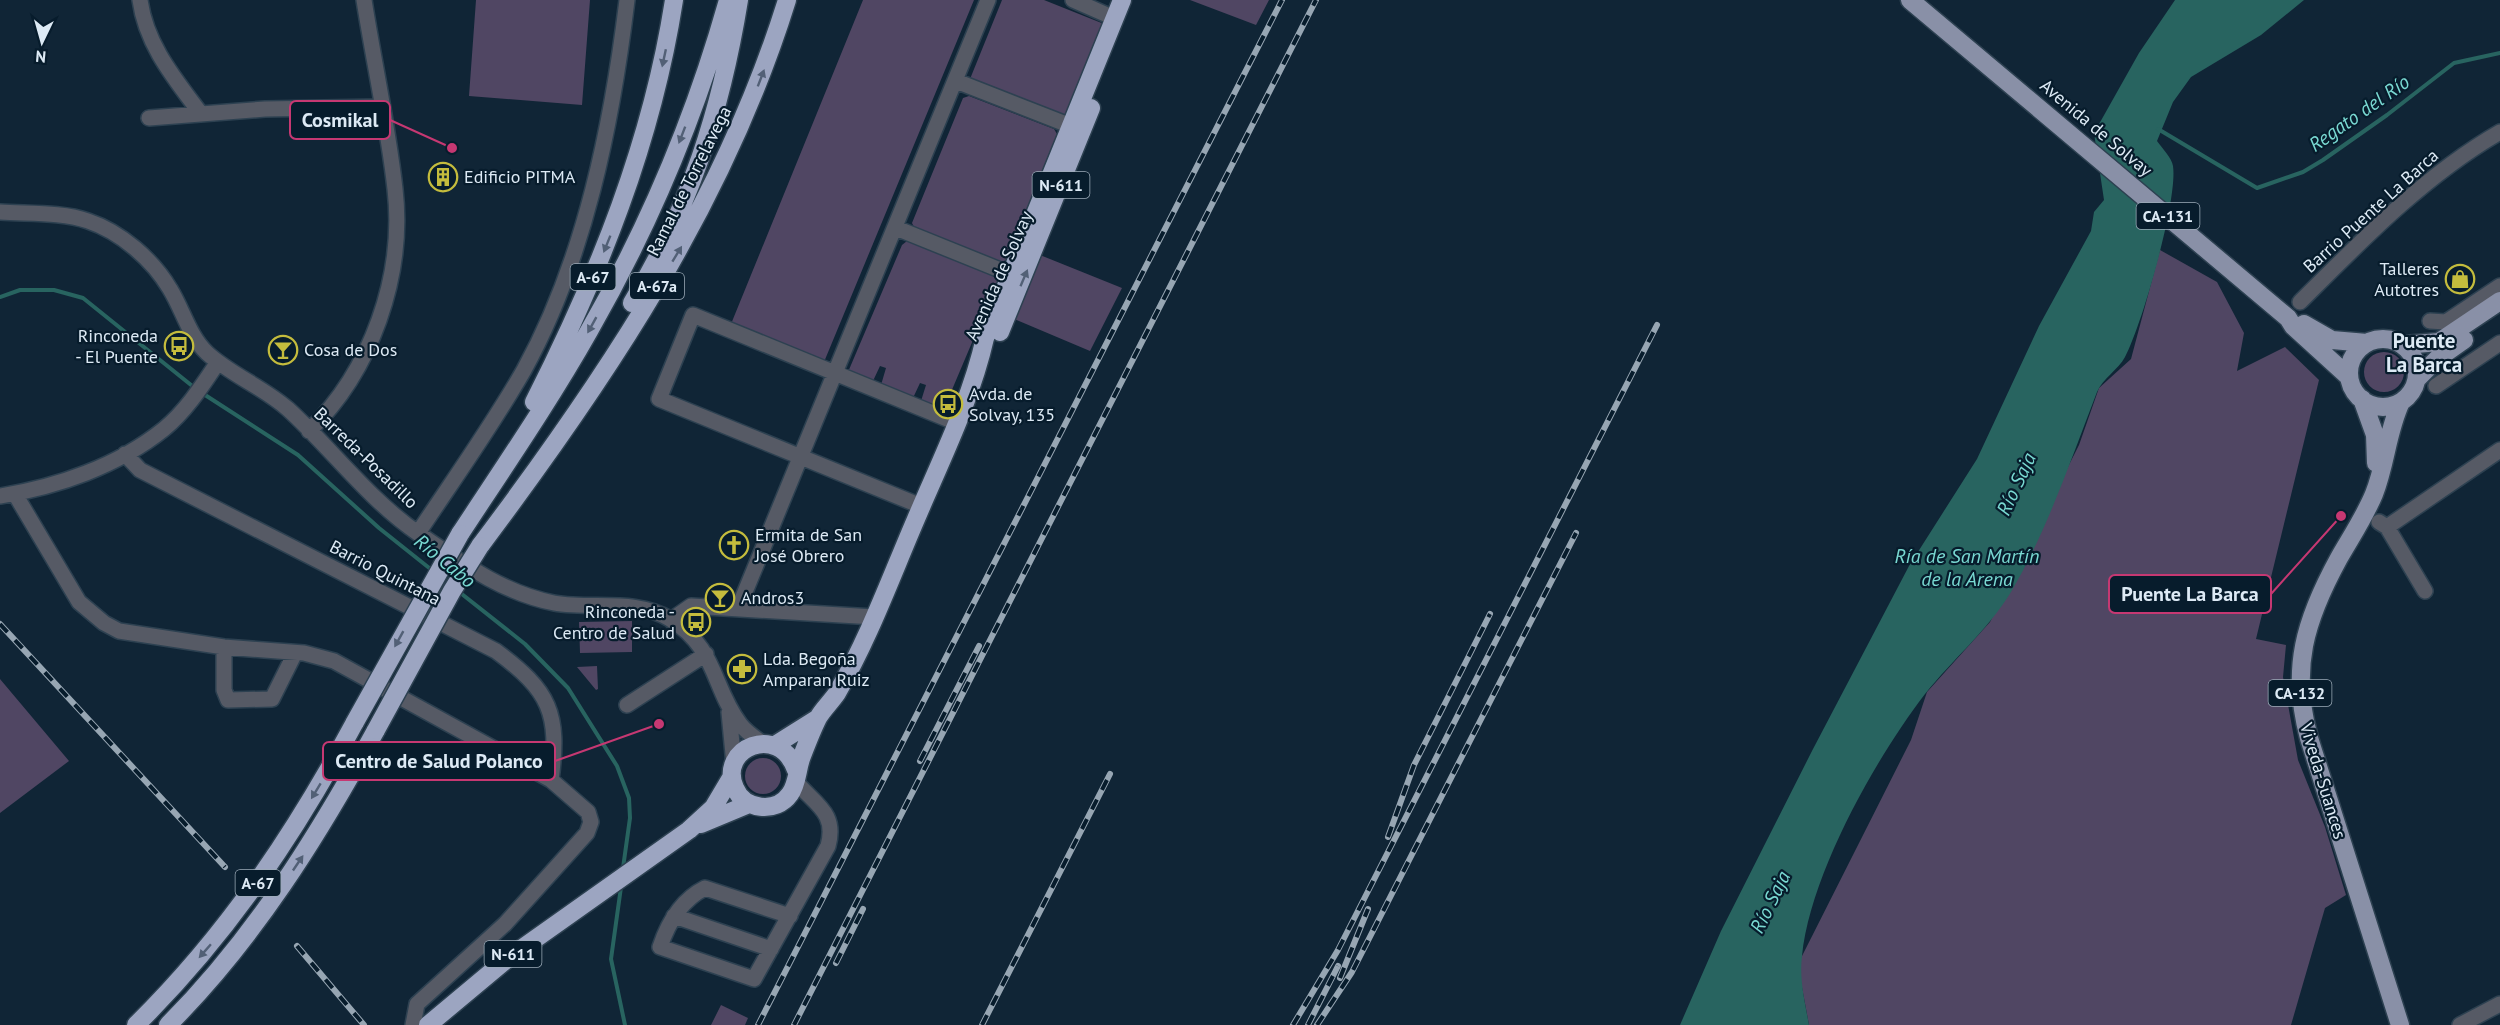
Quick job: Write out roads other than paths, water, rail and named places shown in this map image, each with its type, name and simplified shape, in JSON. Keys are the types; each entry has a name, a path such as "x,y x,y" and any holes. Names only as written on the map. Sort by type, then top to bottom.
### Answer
{"highway":[{"name":"A-67","path":"136,1025 212,943 257,884 291,833 544,383 609,240 648,124 674,0"},
{"name":"Ramal de Torrelavega","path":"460,534 590,330 642,229 672,159 711,55 728,0"},
{"name":"A-67","path":"168,1025 210,980 276,895 317,835 452,591 615,333 666,241 695,177 714,119 739,0"},
{"name":"Ramal de Torrelavega","path":"480,546 585,399 689,234 747,112 787,0"},
{"name":"Avenida de Solvay","path":"819,717 851,669 957,423 979,367 985,338 1122,0"},
{"name":"Avenida de Solvay","path":"979,367 996,341 1036,250 1135,0"},
{"name":"N-611","path":"428,1025 507,959 689,830 713,808 745,750 769,744 819,717"},
{"name":"N-611","path":"689,830 749,804 766,807 786,799 819,717"},
{"path":"769,744 785,751 796,776"},
{"path":"733,771 734,787 749,804"}],"main road":[{"name":"Avenida de Solvay","path":"1910,0 2288,318"},
{"name":"CA-131","path":"2288,318 2298,320 2328,339 2367,343 2386,339 2404,345 2435,344 2500,301"},
{"path":"2470,321 2482,320 2500,309"},
{"path":"2361,399 2372,405 2384,407 2401,402 2412,392 2417,379 2442,355 2500,316"},
{"name":"CA-131","path":"2288,318 2293,326 2349,377 2361,399"},
{"path":"2349,377 2353,357 2367,343"},
{"path":"2404,345 2414,358 2417,379"},
{"name":"Viveda-Suances","path":"2361,399 2375,435 2376,467 2380,475"},
{"name":"Viveda-Suances","path":"2400,1025 2309,738 2300,685 2301,653 2308,626 2330,575 2370,503 2384,467 2390,427 2401,402"}],"street":[{"path":"140,0 142,13 158,51 201,114"},
{"path":"309,431 342,394 361,365 381,315 389,281 395,231 396,190 364,0"},
{"path":"418,533 524,369 558,298 593,192 619,61 627,0"},
{"path":"738,609 988,0"},
{"path":"1073,0 1114,18"},
{"path":"956,81 1071,126"},
{"path":"149,118 265,109 381,107"},
{"name":"Barrio Puente La Barca","path":"2300,302 2402,204 2459,158 2500,132"},
{"name":"Barreda-Posadillo","path":"0,212 88,221 124,241 155,266 199,344 218,362 266,392 309,431 370,495 418,533 479,574 528,597 582,606 640,607 671,620 694,639 706,654 738,722 769,744"},
{"name":"Avenida de Solvay","path":"896,228 1010,274"},
{"path":"2430,321 2446,322 2500,286"},
{"path":"921,506 658,399 693,315 957,423"},
{"path":"2436,386 2500,343"},
{"path":"218,362 190,403 164,429 125,454 93,471 8,495 79,602 104,623 120,631 225,647 295,653 334,662 551,780 588,812 591,822 587,833 505,924 417,1004 413,1025"},
{"path":"2425,591 2382,524 2500,450"},
{"name":"Barrio Quintana","path":"125,454 140,470 496,651 522,671 541,691 550,709 555,750 551,780"},
{"path":"671,620 692,606 874,617"},
{"path":"225,647 224,690 228,700 272,699 295,653"},
{"path":"627,705 706,654"},
{"name":"Barreda-Posadillo","path":"726,697 732,727 733,771"},
{"path":"790,916 705,888 694,893 668,922 660,947 754,979 790,916 828,846 831,824 829,816 820,809 796,776"},
{"path":"786,799 820,809"},
{"path":"674,916 771,949"},
{"path":"2460,1025 2500,1004"}],"water":[{"name":"Ría de San Martín de la Arena","path":"2175,0 2304,0 2261,35 2191,77 2173,102 2157,141 2169,156 2173,166 2170,206 2149,291 2132,341 2122,362 2097,392 2048,519 2011,592 1992,619 1925,694 1906,721 1866,784 1831,855 1808,924 1802,956 1801,973 1809,1025 1680,1025 1721,931 1813,749 1909,566 1977,459 2039,326 2091,231 2094,212 2104,200 2094,133 2139,53"}],"waterway":[{"name":"Regato del Río","path":"2158,129 2257,188 2303,172 2323,160 2387,115 2454,63 2500,53"},
{"name":"Río Cabo","path":"0,297 20,290 54,290 83,298 196,389"},
{"name":"Río Cabo","path":"202,393 298,455 379,528 433,571"},
{"name":"Río Cabo","path":"458,591 525,644 568,688 617,766 629,798 630,818 623,868"},
{"name":"Río Cabo","path":"621,887 611,959 625,1025"}],"railway":[{"path":"758,1025 1282,0"},
{"path":"794,1025 1316,0"},
{"path":"1293,1025 1338,950 1657,325"},
{"path":"1317,1025 1352,972 1576,533"},
{"path":"1388,837 1414,765 1490,614"},
{"path":"0,624 225,867"},
{"path":"920,761 979,646"},
{"path":"982,1025 1110,774"},
{"path":"836,963 863,909"},
{"path":"1340,978 1368,909"},
{"path":"297,946 364,1025"},
{"path":"1308,1025 1338,966"}],"place":[{"name":"Cosmikal","path":"452,148"},
{"name":"Edificio PITMA","path":"443,177"},
{"name":"Talleres Autotres","path":"2460,279"},
{"name":"Rinconeda - El Puente","path":"179,346"},
{"name":"Cosa de Dos","path":"283,350"},
{"name":"Avda. de Solvay, 135","path":"948,404"},
{"name":"Puente La Barca","path":"2341,516"},
{"name":"Ermita de San José Obrero","path":"734,545"},
{"name":"Andros3","path":"720,598"},
{"name":"Rinconeda - Centro de Salud","path":"696,622"},
{"name":"Lda. Begoña Amparan Ruiz","path":"742,669"},
{"name":"Centro de Salud Polanco","path":"659,724"}],"district":[{"name":"Puente La Barca","path":"2424,353"}],"water label":[{"name":"Río Saja","path":"2016,484"},
{"name":"Río Saja","path":"1770,902"}]}
